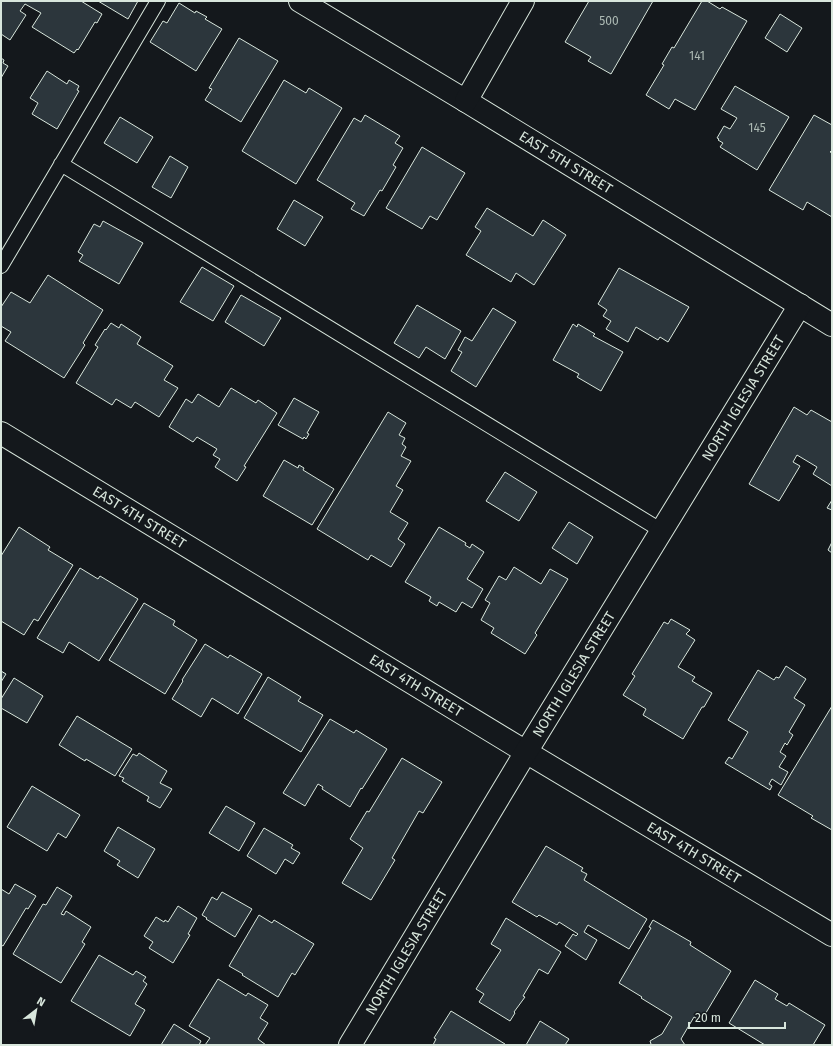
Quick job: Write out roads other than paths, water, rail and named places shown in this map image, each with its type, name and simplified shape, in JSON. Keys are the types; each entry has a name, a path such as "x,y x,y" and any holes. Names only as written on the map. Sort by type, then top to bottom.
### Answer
{"street":[{"name":"EAST 5TH STREET","path":"300,1 832,325"},
{"path":"466,101 523,1"},
{"name":"NORTH IGLESIA STREET","path":"350,1045 526,752 800,306"},
{"name":"EAST 4TH STREET","path":"1,433 832,936"}],"lane":[{"path":"1,266 158,1"},
{"path":"61,164 662,531"}]}
